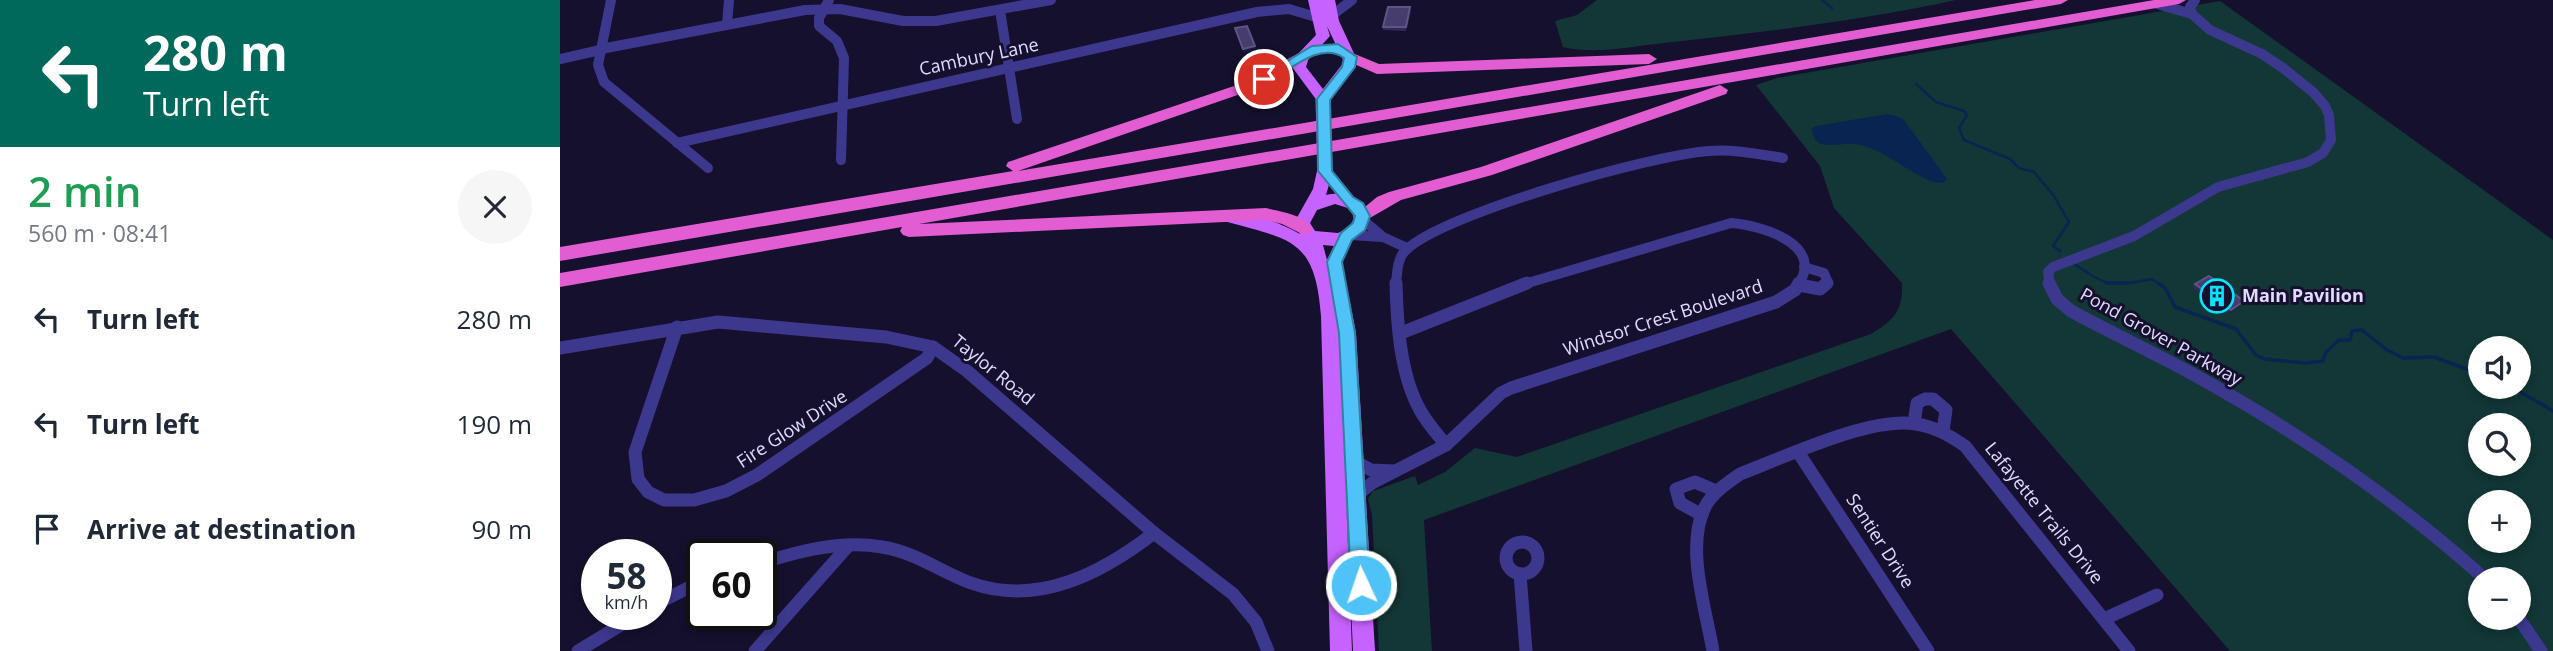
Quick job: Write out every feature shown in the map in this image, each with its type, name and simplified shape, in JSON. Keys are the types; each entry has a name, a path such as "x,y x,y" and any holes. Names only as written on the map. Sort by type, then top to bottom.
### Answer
{"highway":[{"path":"560,254 2060,0"},
{"path":"560,280 2179,0"},
{"path":"1348,60 1377,69 1650,59 1772,48"},
{"path":"898,197 1047,157 1197,102 1246,87 1304,60"},
{"path":"1362,217 1395,196 1486,171 1701,96 1805,65"},
{"path":"800,239 988,226 1254,214 1276,215 1307,232"}],"main road":[{"path":"1315,0 1348,60"},
{"path":"1304,60 1323,36 1328,0"},
{"path":"1304,60 1329,47 1348,60"},
{"path":"1304,60 1310,77 1323,78 1348,60"},
{"path":"1304,60 1324,99 1325,171 1321,189 1304,216 1328,293 1331,325 1341,651"},
{"path":"1324,99 1348,60"},
{"path":"1325,171 1348,200 1358,206 1362,217 1360,226 1348,236 1334,262 1347,333 1364,651"},
{"path":"1312,206 1329,199 1348,200"},
{"path":"1227,217 1259,223 1298,239 1319,262"},
{"path":"1307,232 1326,240 1348,236"}],"street":[{"path":"611,0 598,65 604,82 708,168"},
{"path":"727,22 729,0"},
{"path":"560,59 727,22 827,5 857,5 894,14 924,17 953,15 1030,0"},
{"path":"827,5 919,22 951,20 1051,0"},
{"name":"Cambury Lane","path":"677,143 1203,23 1289,8 1308,0"},
{"path":"1325,17 1352,0"},
{"path":"2157,4 2193,7"},
{"path":"827,5 819,18 819,26 842,48 841,160"},
{"name":"Pond Grover Parkway","path":"2193,7 2210,30 2262,54 2314,93 2329,115 2331,140 2323,153 2308,162 2218,187 2134,236 2053,267 2048,278 2054,295 2071,311 2208,383 2330,459 2410,516 2471,567"},
{"name":"Cambury Lane","path":"1289,8 1325,17"},
{"path":"1000,10 1017,119"},
{"path":"1446,445 1419,410 1405,374 1395,269 1407,247 1426,235 1494,208 1663,159 1712,151 1742,151 1783,158"},
{"path":"1362,217 1383,237 1407,247"},
{"path":"1401,333 1508,289 1731,223 1756,223 1784,235 1799,251 1804,267 1799,285 1820,289 1828,283 1824,273 1804,267"},
{"path":"1348,236 1383,237"},
{"name":"Windsor Crest Boulevard","path":"1356,496 1372,483 1446,445 1502,393 1511,388 1776,302 1788,296 1799,285"},
{"name":"Taylor Road","path":"560,348 718,322 886,337 930,350 967,371 1154,533 1233,594 1256,622 1268,651"},
{"name":"Fire Glow Drive","path":"677,327 635,452 638,479 648,492 664,500 694,500 726,491 757,475 926,358 930,350"},
{"path":"1914,423 1917,403 1924,398 1935,399 1947,410 1943,431"},
{"name":"Lafayette Trails Drive","path":"1713,651 1695,541 1702,515 1716,491 1740,474 1875,424 1914,423 1943,431 1965,446 2129,651"},
{"name":"Sentier Drive","path":"1798,452 1928,651"},
{"path":"1354,461 1371,470 1395,471"},
{"path":"1702,515 1680,504 1676,489 1695,482 1716,491"},
{"path":"777,559 804,551 849,545 897,550 977,585 1017,591 1052,587 1085,577 1108,565 1154,533"},
{"path":"755,651 849,545"},
{"path":"1520,574 1526,651"},
{"path":"2104,619 2157,596"},
{"path":"578,651 613,630"},
{"path":"2527,630 2541,651"}],"green space":[{"path":"1597,0 1956,0 1848,20 1738,35 1614,49 1563,47 1555,21 1577,15"},
{"path":"2220,1 2553,240 2553,651 2230,651 1951,329 1424,520 1432,651 1379,651 1372,515 1368,499 1373,491 1415,476 1418,485 1445,472 1475,448 1517,457 1871,334 1896,314 1901,301 1902,283 1834,208 1820,166 1756,85 1777,78"}],"water":[{"path":"1887,114 1904,120 1947,179 1943,183 1923,178 1865,146 1822,144 1813,136 1812,128 1816,126"}],"building":[{"path":"1388,7 1410,7 1406,27 1383,27"},
{"path":"1247,26 1255,46 1243,49 1235,28"},
{"name":"Main Pavilion","path":"2209,276 2244,301 2231,310 2195,284"}],"waterway":[{"path":"1822,0 1832,8"},
{"path":"1916,84 1936,102 1964,111 1967,115 1959,128 1964,140 2010,159 2019,168 2034,172 2054,196 2069,222 2053,246 2060,251"},
{"path":"2073,263 2094,277 2110,283"},
{"path":"2127,283 2152,279 2158,283"},
{"path":"2110,283 2127,283"},
{"path":"2110,283 2127,283"},
{"path":"2158,283 2165,288 2175,307 2236,329 2256,355 2264,359 2305,363 2323,361 2326,352 2339,340 2350,340 2352,331 2362,330 2387,350 2403,358 2434,357 2468,370"},
{"path":"2531,398 2553,411"}],"place":[{"name":"Main Pavilion","path":"2217,296"}],"route":[{"path":"1264,79 1317,49 1338,48 1347,52 1350,57 1349,67 1324,99 1325,171 1348,200 1361,209 1363,216 1360,226 1346,237 1334,262 1347,333 1361,585"}]}
